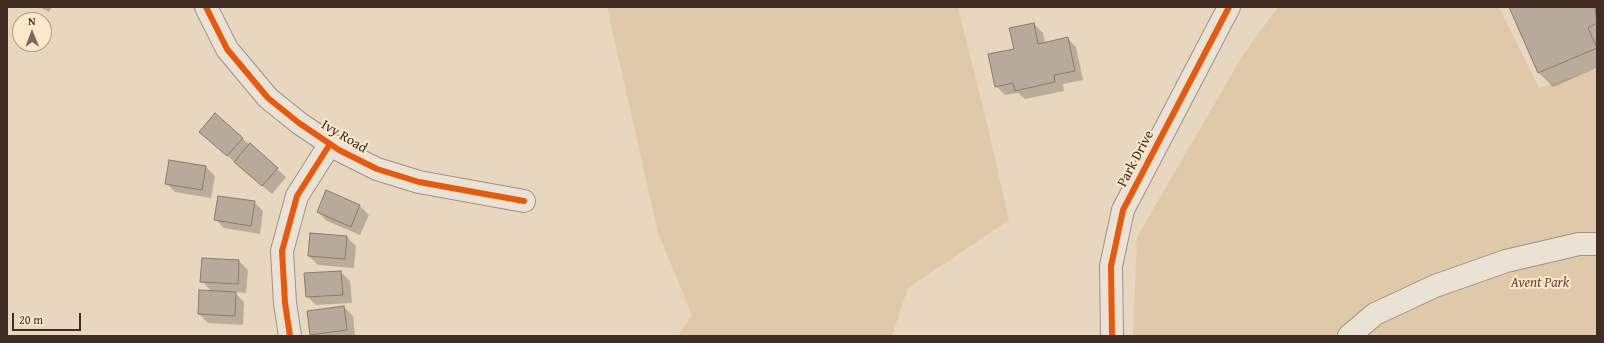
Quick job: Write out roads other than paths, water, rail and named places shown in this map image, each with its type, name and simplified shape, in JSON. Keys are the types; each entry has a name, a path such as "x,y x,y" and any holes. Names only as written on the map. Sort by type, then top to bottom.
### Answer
{"street":[{"name":"Ivy Road","path":"206,7 227,49 268,98 299,123 330,144 377,169 419,182 524,201"},
{"name":"Park Drive","path":"1112,336 1111,266 1123,210 1228,7"},
{"path":"290,336 285,303 282,251 297,196 330,144"},
{"path":"1349,336 1375,314 1435,286 1506,261 1579,244 1597,244"}],"park label":[{"name":"Avent Park","path":"1540,283"}]}
